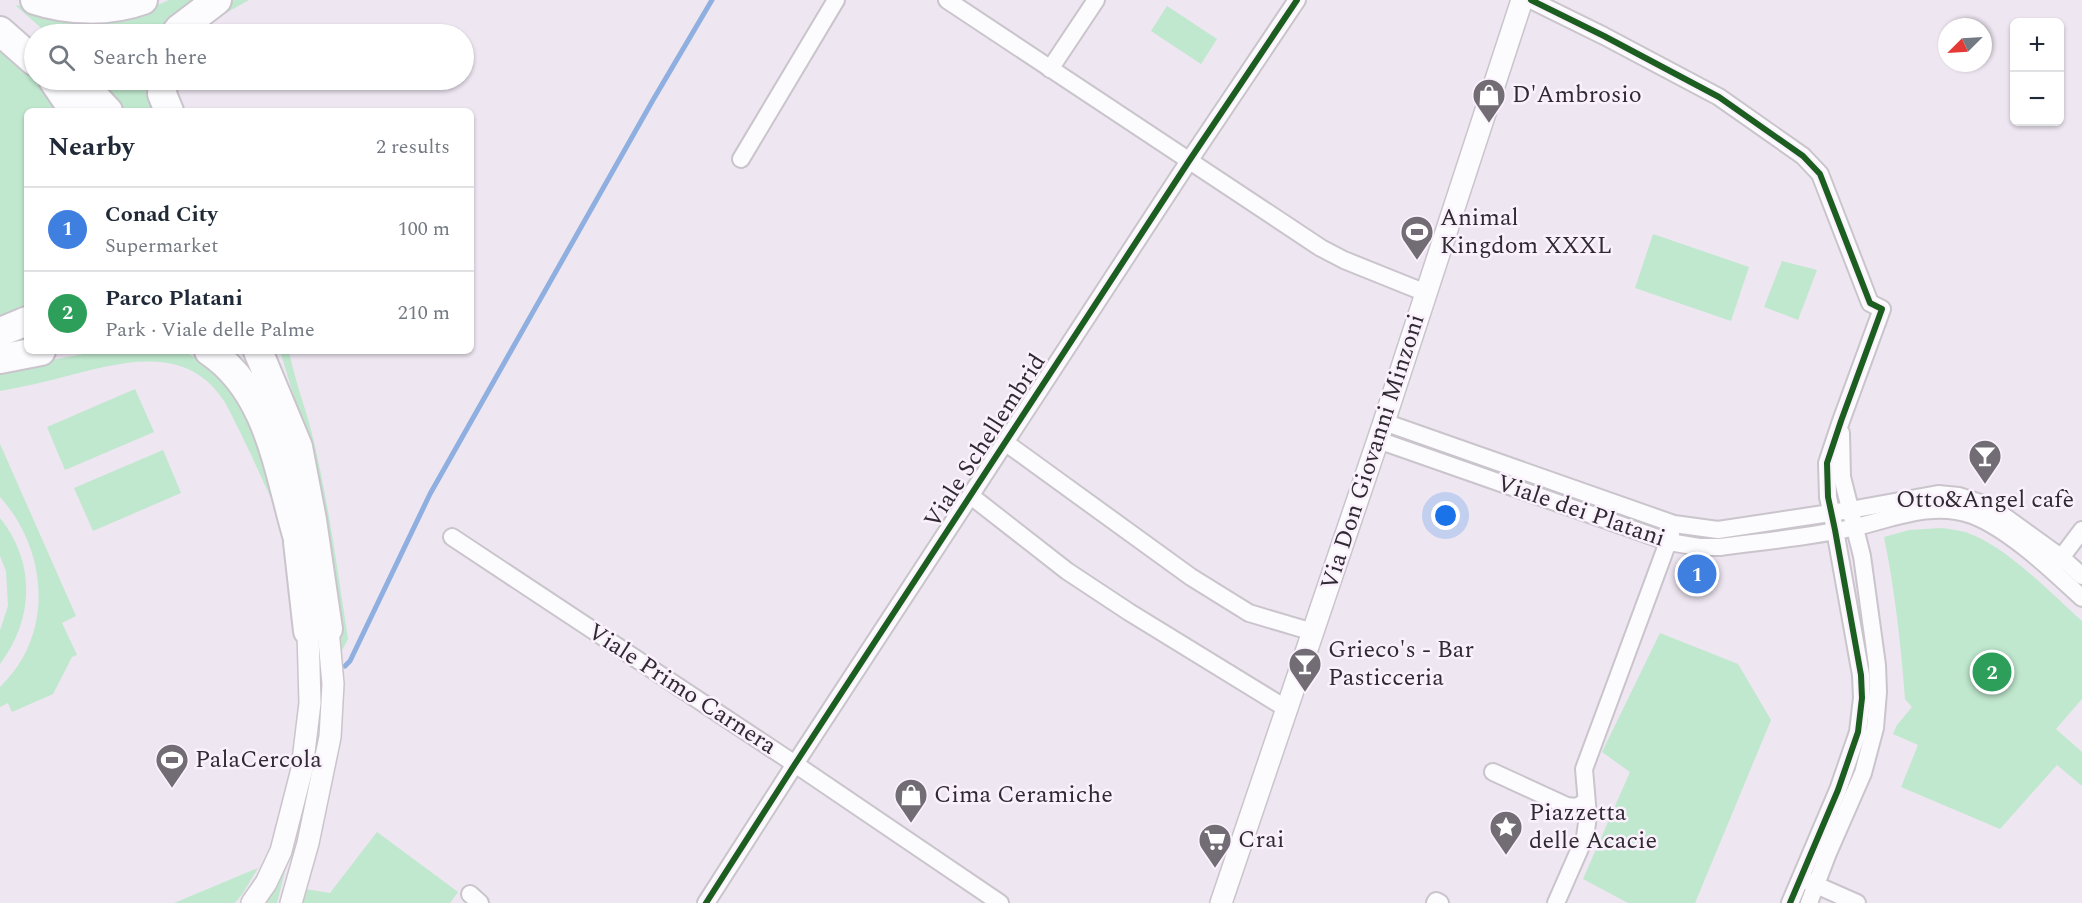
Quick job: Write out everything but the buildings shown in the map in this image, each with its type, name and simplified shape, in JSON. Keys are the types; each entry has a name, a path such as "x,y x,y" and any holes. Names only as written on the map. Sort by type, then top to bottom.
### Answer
{"highway":[{"path":"35,0 47,4 90,8 129,5 143,0"},
{"path":"184,24 217,0"},
{"path":"0,12 24,32"},
{"path":"0,31 24,52"},
{"path":"59,90 72,108"},
{"path":"88,90 105,108"},
{"path":"162,90 168,108"},
{"path":"0,332 24,322"},
{"path":"0,359 26,354"},
{"path":"213,354 226,364 241,381 254,400 266,426 297,535 318,630"},
{"path":"259,354 298,447"},
{"path":"272,354 298,447 312,520 318,630"},
{"path":"272,386 297,535"}],"street":[{"path":"741,159 836,0"},
{"path":"946,0 1321,248 1344,260 1426,293"},
{"path":"1050,69 1096,0"},
{"name":"Viale Schellembrid","path":"706,903 1189,161 1297,0"},
{"name":"Via Don Giovanni Minzoni","path":"1221,903 1381,431 1522,0"},
{"path":"1531,0 1719,97 1803,156 1820,174 1870,303 1882,309 1827,463 1830,512 1861,675 1862,698 1858,732 1808,882 1810,903 1791,899"},
{"path":"1791,899 1808,882 1828,853 1863,773 1875,728 1878,692 1877,665 1862,556 1842,477 1841,420"},
{"name":"Viale dei Platani","path":"1381,431 1674,524 1718,530 1938,494 1959,496 1990,506 2057,564 2082,597"},
{"name":"Viale dei Platani","path":"1381,431 1669,542 1720,548 1855,527 1883,518 1939,508 1971,515 2082,576"},
{"path":"1006,443 1200,583 1249,613 1313,632"},
{"path":"972,496 1067,571 1287,709"},
{"path":"1556,903 1586,837 1588,816 1584,769 1674,524"},
{"path":"2057,564 2082,530"},
{"name":"Viale Primo Carnera","path":"452,537 1000,903"},
{"path":"252,903 266,883 281,850 302,769 318,630"},
{"path":"291,903 308,843 330,737 333,684 318,630"},
{"path":"1493,772 1567,807 1576,807 1586,802"},
{"path":"1808,882 1857,903"},
{"path":"1435,903 1436,901 1440,903"}],"green space":[{"path":"169,0 194,0 171,24 37,24 15,5 60,14 100,16 124,14"},
{"path":"234,0 249,0 207,24 202,24 201,21"},
{"path":"1167,6 1217,39 1201,64 1151,31"},
{"path":"0,41 24,63 24,90 48,90 61,108 24,108 24,310 0,320"},
{"path":"107,90 150,90 153,108 123,108"},
{"path":"1653,234 1749,267 1731,321 1635,288"},
{"path":"1782,261 1817,270 1798,320 1764,307"},
{"path":"83,354 189,354 208,364 249,412 274,505 224,401 207,381 189,370 170,363 129,363 0,391 0,370"},
{"path":"281,354 290,354 322,479 348,639 341,652 306,436"},
{"path":"135,389 154,432 65,470 47,427"},
{"path":"0,444 76,616 62,623 77,655 72,657 53,694 12,712 8,703 0,707 0,687 18,666 30,643 37,618 39,592 36,567 28,542 16,518 0,497"},
{"path":"163,450 181,493 93,531 74,488"},
{"path":"0,518 12,535 20,553 25,572 26,591 19,629 0,664 0,630 8,606 6,571 0,556"},
{"path":"1942,528 1965,532 1996,547 2026,570 2082,621 2082,699 2056,729 2082,752 2082,786 2057,765 2000,829 1901,787 1918,745 1893,734 1897,725 1912,707 1905,699 1897,618 1884,537 1909,530"},
{"path":"1660,633 1738,664 1771,720 1695,903 1628,903 1583,879 1630,772 1602,752"},
{"path":"377,832 458,892 450,903 301,903 305,889 330,893"},
{"path":"292,843 277,903 263,903"},
{"path":"258,868 235,903 174,903"}],"waterway":[{"path":"345,666 350,661 430,494 712,0"}],"cycle path":[{"path":"706,903 1189,161 1297,0"},
{"path":"1531,0 1719,97 1803,156 1820,174 1870,303 1882,309 1827,463 1828,497 1861,675 1862,698 1858,732 1838,790 1790,903"}],"place":[{"name":"D'Ambrosio","path":"1489,124"},
{"name":"Animal Kingdom XXXL","path":"1417,261"},
{"name":"Otto&Angel cafè","path":"1985,485"},
{"name":"Conad City","path":"1697,574"},
{"name":"Parco Platani","path":"1992,672"},
{"name":"Grieco's - Bar Pasticceria","path":"1305,693"},
{"name":"PalaCercola","path":"172,789"},
{"name":"Cima Ceramiche","path":"911,824"},
{"name":"Piazzetta delle Acacie","path":"1506,856"},
{"name":"Crai","path":"1215,869"}]}
